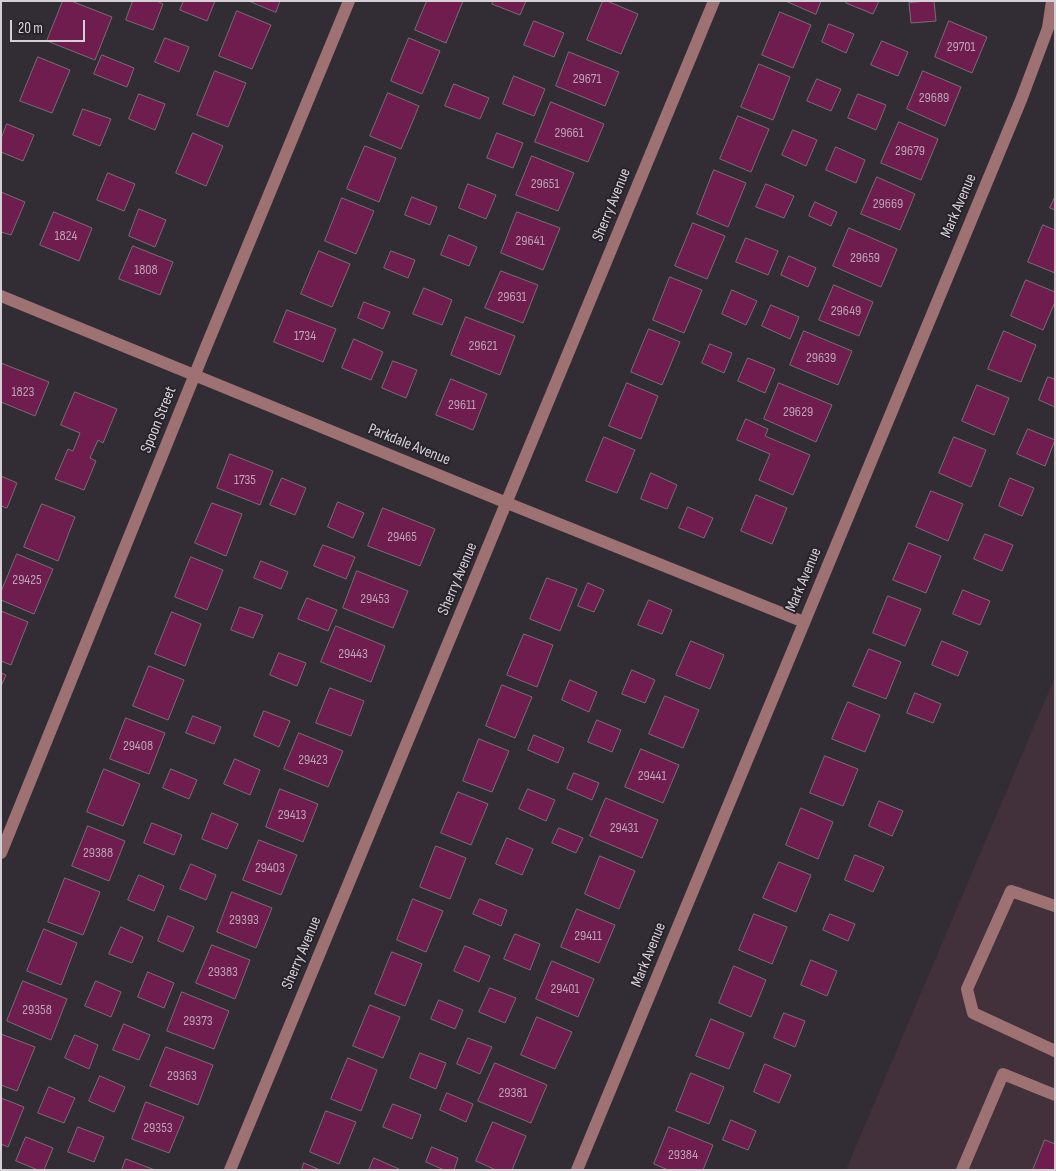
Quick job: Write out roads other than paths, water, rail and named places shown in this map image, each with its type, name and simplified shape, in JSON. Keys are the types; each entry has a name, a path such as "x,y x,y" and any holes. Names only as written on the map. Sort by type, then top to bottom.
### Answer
{"street":[{"name":"Spoon Street","path":"1,853 349,1"},
{"name":"Sherry Avenue","path":"230,1170 714,1"},
{"name":"Mark Avenue","path":"577,1170 1024,92 1048,28 1052,1"},
{"name":"Parkdale Avenue","path":"1,296 804,622"},
{"path":"1055,906 1010,891 967,990 973,1013 1055,1051"},
{"path":"962,1170 1002,1074 1055,1096"}]}
